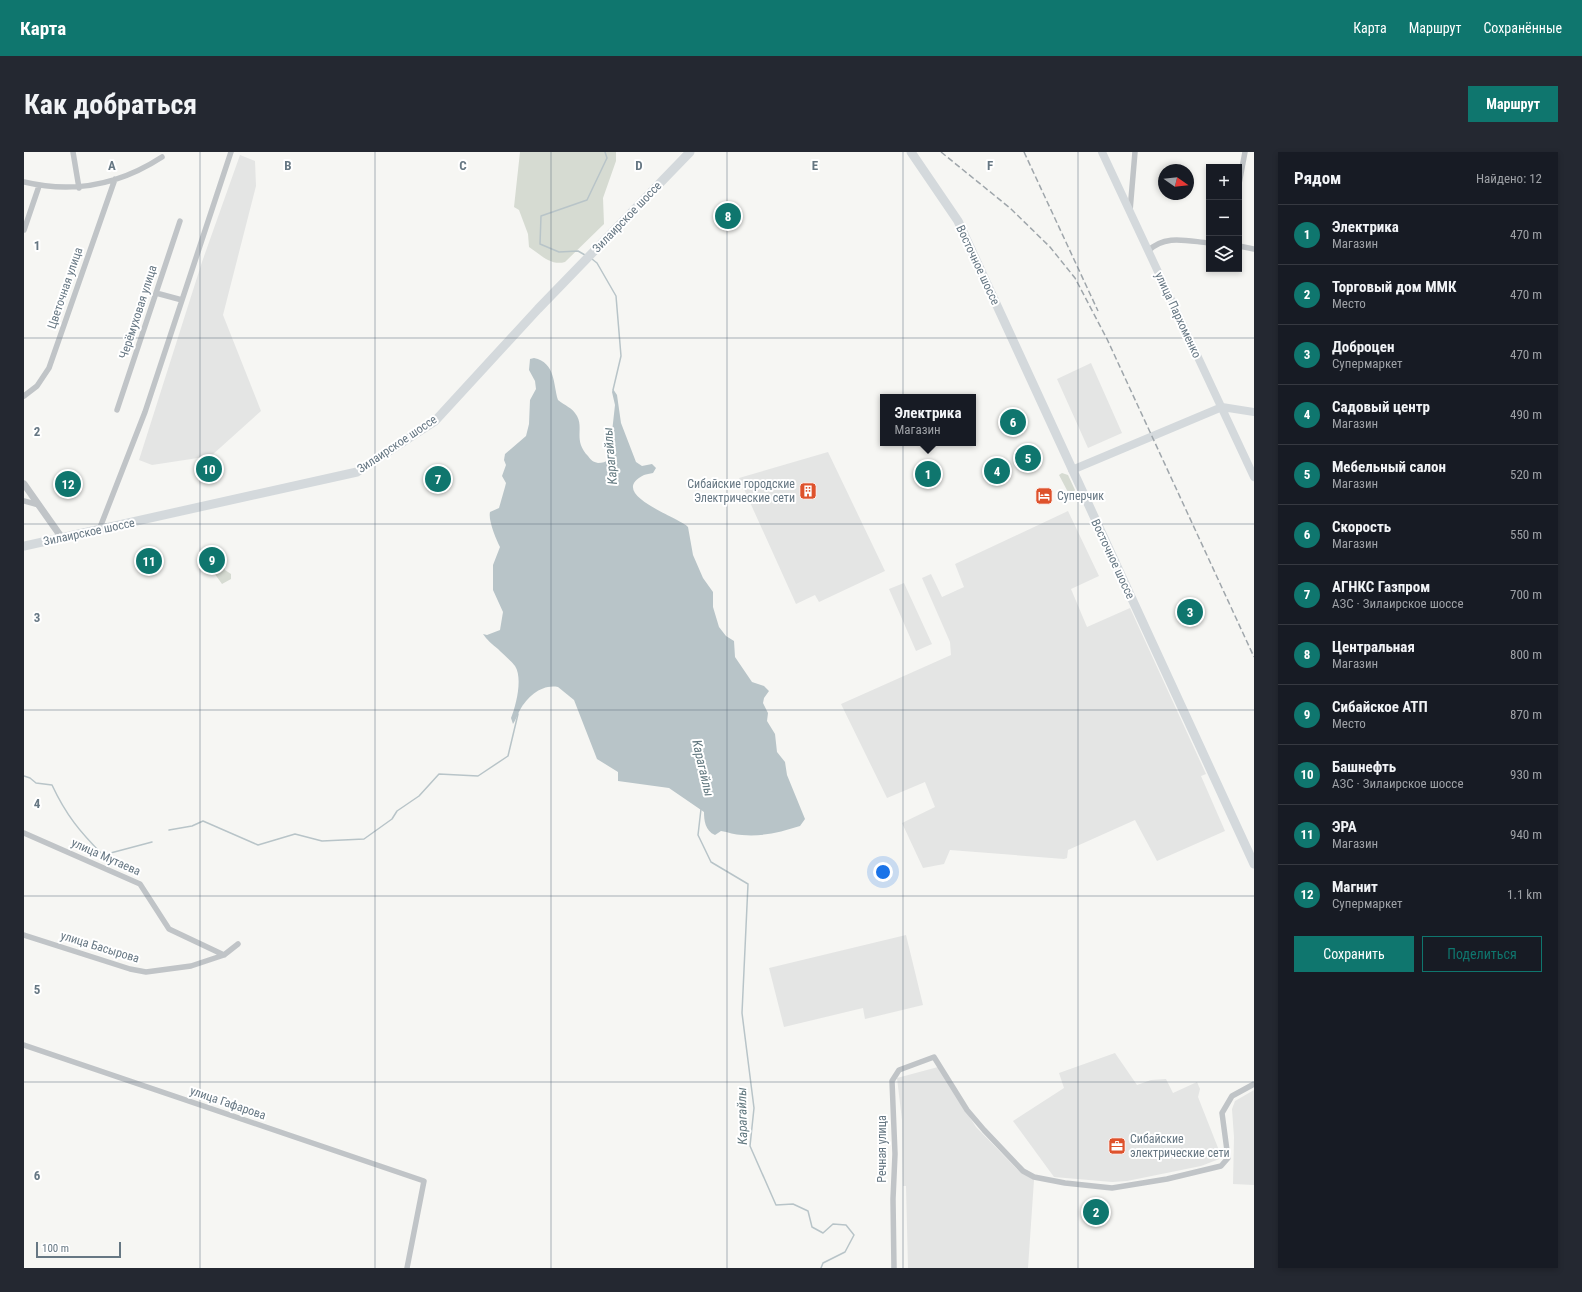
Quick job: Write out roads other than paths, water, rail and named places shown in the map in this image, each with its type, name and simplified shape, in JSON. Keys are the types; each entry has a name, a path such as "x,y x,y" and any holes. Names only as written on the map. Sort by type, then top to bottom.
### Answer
{"main road":[{"name":"Зилаирское шоссе","path":"24,546 357,472 435,421 538,309 690,152"},
{"name":"Восточное шоссе","path":"911,152 958,220 1254,864"},
{"name":"улица Пархоменко","path":"1102,152 1254,477"},
{"path":"1072,470 1222,407 1254,412"}],"street":[{"path":"73,152 79,188"},
{"path":"99,530 143,416 231,152"},
{"path":"1130,212 1135,152"},
{"path":"1242,168 1245,152"},
{"path":"24,182 39,186 79,188 115,179 148,166 162,157"},
{"name":"Цветочная улица","path":"24,396 37,386 49,368 115,179"},
{"path":"24,230 39,186"},
{"name":"Черёмуховая улица","path":"117,410 180,221"},
{"path":"1148,251 1154,245 1168,240 1206,243"},
{"path":"1242,247 1254,249"},
{"path":"156,293 182,300"},
{"path":"24,484 62,538"},
{"path":"24,501 39,505"},
{"name":"улица Мутаева","path":"24,833 140,884 170,928 224,955"},
{"name":"улица Басырова","path":"24,935 130,969 146,972 191,966 224,955 238,944"},
{"name":"улица Гафарова","path":"24,1045 424,1181 407,1268"},
{"name":"Речная улица","path":"894,1268 893,1199 895,1154 892,1081 899,1070 934,1057 967,1110 1004,1153 1023,1171 1045,1180 1112,1188 1167,1179 1221,1166 1228,1158 1222,1113 1232,1096 1254,1084"}],"water":[{"path":"534,358 546,364 550,369 558,400 571,409 577,416 580,425 581,445 590,459 596,463 604,462 609,459 615,405 612,392 613,389 617,395 621,423 636,462 642,466 652,464 656,468 653,473 644,475 634,482 633,490 649,505 688,527 693,555 703,578 713,592 713,607 719,627 726,636 734,641 735,657 752,682 764,686 769,691 764,698 763,703 768,713 767,721 775,734 777,752 785,762 787,775 805,819 800,826 764,835 739,835 721,831 715,835 707,828 704,812 669,788 618,781 618,772 597,759 574,700 558,687 546,687 531,696 523,705 513,724 511,718 519,685 517,671 515,666 483,634 487,635 500,630 503,612 493,590 493,565 500,547 490,520 490,512 499,508 506,483 502,476 506,465 504,460 505,454 526,436 529,424 530,400 536,389 535,381 529,370 530,359"}],"waterway":[{"name":"Карагайлы","path":"585,255 578,251 559,252 540,244 541,216 587,200 607,158 605,152"},
{"name":"Карагайлы","path":"592,259 597,263 616,296 621,356 613,390"},
{"path":"169,830 192,826 203,821 258,845 295,834 322,841 364,839 392,819 397,811 419,796 439,774 478,776 508,756 518,714"},
{"path":"24,776 30,778 36,783 52,785 74,823 103,855 152,842"},
{"name":"Карагайлы","path":"701,809 698,835 711,862 748,884 742,1013 754,1108 750,1146 776,1205 793,1204 808,1211 812,1227 823,1233 833,1224 846,1225 854,1235 845,1252 823,1263 821,1268"}],"railway":[{"path":"941,152 1010,208 1050,247 1075,278 1107,339 1254,657"},
{"path":"1024,152 1098,311"}],"place":[{"name":"Центральная","path":"728,216"},
{"name":"Скорость","path":"1013,422"},
{"name":"Мебельный салон","path":"1028,458"},
{"name":"Башнефть","path":"209,469"},
{"name":"Садовый центр","path":"997,471"},
{"name":"Электрика","path":"928,474"},
{"name":"АГНКС Газпром","path":"438,479"},
{"name":"Магнит","path":"68,484"},
{"name":"Сибайские городские Электрические сети","path":"808,491"},
{"name":"Суперчик","path":"1044,496"},
{"name":"Сибайское АТП","path":"212,560"},
{"name":"ЭРА","path":"149,561"},
{"name":"Доброцен","path":"1190,612"},
{"name":"Сибайские электрические сети","path":"1117,1146"},
{"name":"Торговый дом ММК","path":"1096,1212"}]}
